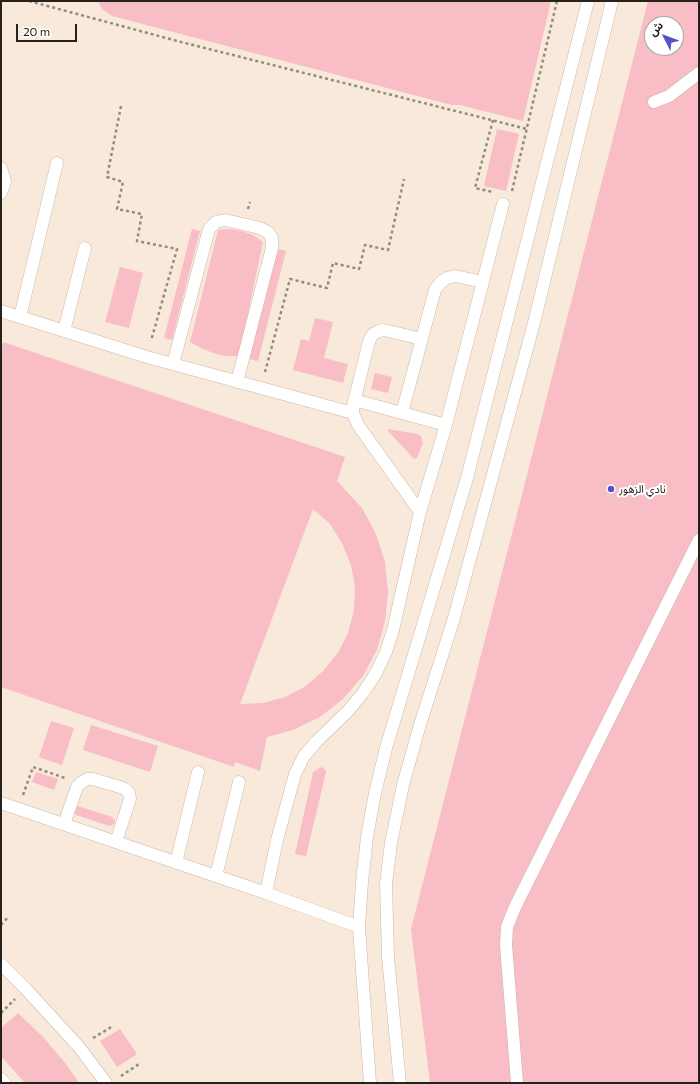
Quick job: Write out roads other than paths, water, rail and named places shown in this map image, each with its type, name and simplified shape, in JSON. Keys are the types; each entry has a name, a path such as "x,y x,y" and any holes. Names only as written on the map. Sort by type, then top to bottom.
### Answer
{"lane":[{"path":"370,1083 359,927 367,837 375,793 386,748 467,478 588,1"},
{"path":"400,1083 387,942 386,884 391,843 403,785 419,728 454,618 535,319 612,1"},
{"path":"654,102 669,96 699,73"},
{"path":"20,317 57,163"},
{"path":"1,168 5,181 1,193"},
{"path":"266,893 277,840 294,774 304,756 348,711 363,693 376,673 386,652 393,630 420,512 446,425 483,282 507,200"},
{"path":"173,364 209,229 216,222 225,220 260,228 269,233 272,238 272,248 237,382"},
{"path":"64,331 85,248"},
{"path":"402,413 435,290 440,283 447,278 455,276 483,282"},
{"path":"1,311 173,364 353,413"},
{"path":"420,512 358,425 353,413 354,400 370,339 373,334 384,330 422,339"},
{"path":"354,400 446,425"},
{"path":"517,1083 506,945 507,927 518,900 699,540"},
{"path":"176,863 198,772"},
{"path":"64,824 77,787 80,783 93,779 120,787 129,793 130,798 116,842"},
{"path":"216,876 239,782"},
{"path":"1,803 266,893 359,927"},
{"path":"1,964 111,1081"},
{"path":"1,1079 5,1083"}],"place":[{"name":"نادي الزهور","path":"611,489"}]}
